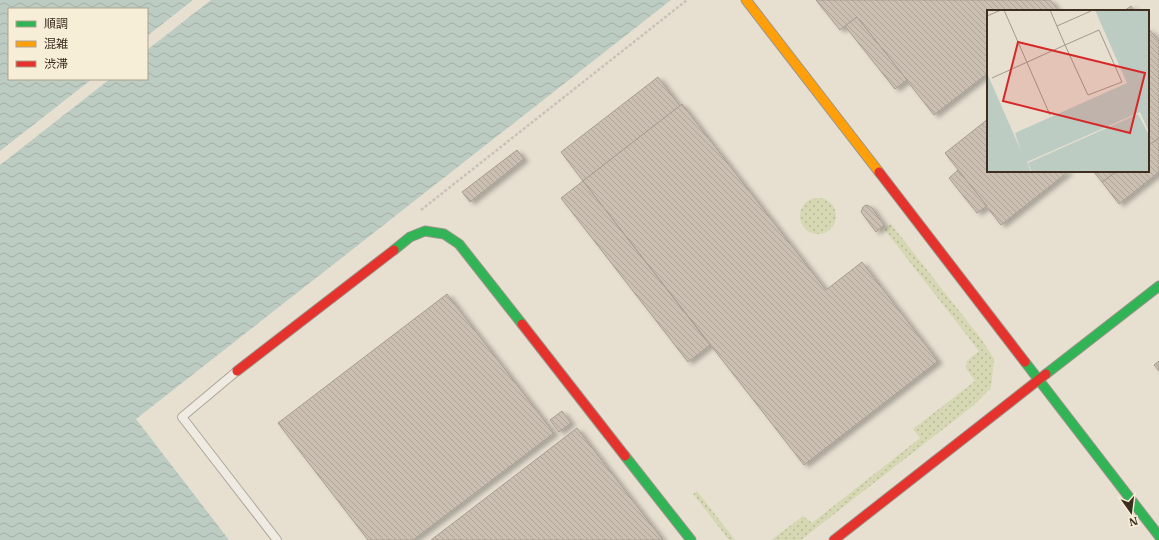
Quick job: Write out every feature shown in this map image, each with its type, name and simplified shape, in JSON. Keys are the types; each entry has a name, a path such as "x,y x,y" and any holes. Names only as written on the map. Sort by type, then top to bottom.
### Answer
{"street":[{"path":"746,0 1159,536"},
{"path":"237,371 410,237 425,231 444,234 459,244 691,540"},
{"path":"834,540 1159,286"}],"lane":[{"path":"237,371 182,417 277,540"}],"path":[{"path":"415,214 687,0"}],"green space":[{"path":"822,198 831,203 835,209 835,223 831,229 822,234 814,234 805,229 801,223 800,212 805,203 811,199"},
{"path":"891,224 982,340 994,359 991,388 974,405 801,540 771,540 803,516 812,523 920,438 913,429 975,381 966,368 967,361 979,351 884,229"},
{"path":"697,491 735,540 729,540 693,494"}],"water":[{"path":"0,0 193,0 148,35 148,8 8,8 8,80 91,80 0,151"},
{"path":"211,0 671,0 136,419 229,540 0,540 0,165 109,80 148,80 148,49"}],"building":[{"path":"816,0 1050,0 1058,10 987,10 987,74 934,115 857,17 840,30"},
{"path":"1131,6 1134,10 1125,10"},
{"path":"857,17 907,80 895,89 845,26"},
{"path":"1149,29 1159,41 1159,138 1149,145"},
{"path":"658,77 680,106 583,181 561,152"},
{"path":"682,104 826,290 862,262 938,361 804,465 583,181"},
{"path":"987,120 987,172 1068,172 1001,225 945,153"},
{"path":"1159,138 1159,172 1119,204 1102,182 1116,172 1149,172 1149,145"},
{"path":"517,150 524,159 470,202 462,192"},
{"path":"958,170 987,206 977,213 949,178"},
{"path":"1094,172 1116,172 1102,182"},
{"path":"583,181 710,345 688,362 561,198"},
{"path":"866,205 872,208 884,225 876,232 861,212 863,207"},
{"path":"447,294 554,433 413,540 368,540 278,423"},
{"path":"1159,361 1159,371 1154,365"},
{"path":"562,411 571,423 559,432 550,420"},
{"path":"577,428 663,540 431,540"}],"traffic: fast":[{"path":"394,250 410,237 425,231 444,234 459,244 522,324"},
{"path":"1046,374 1159,286"},
{"path":"1025,362 1159,536"},
{"path":"625,456 691,540"}],"traffic: slow":[{"path":"746,0 879,172"}],"traffic: jam":[{"path":"879,172 1025,362"},
{"path":"237,371 394,250"},
{"path":"522,324 625,456"},
{"path":"834,540 1046,374"}]}
